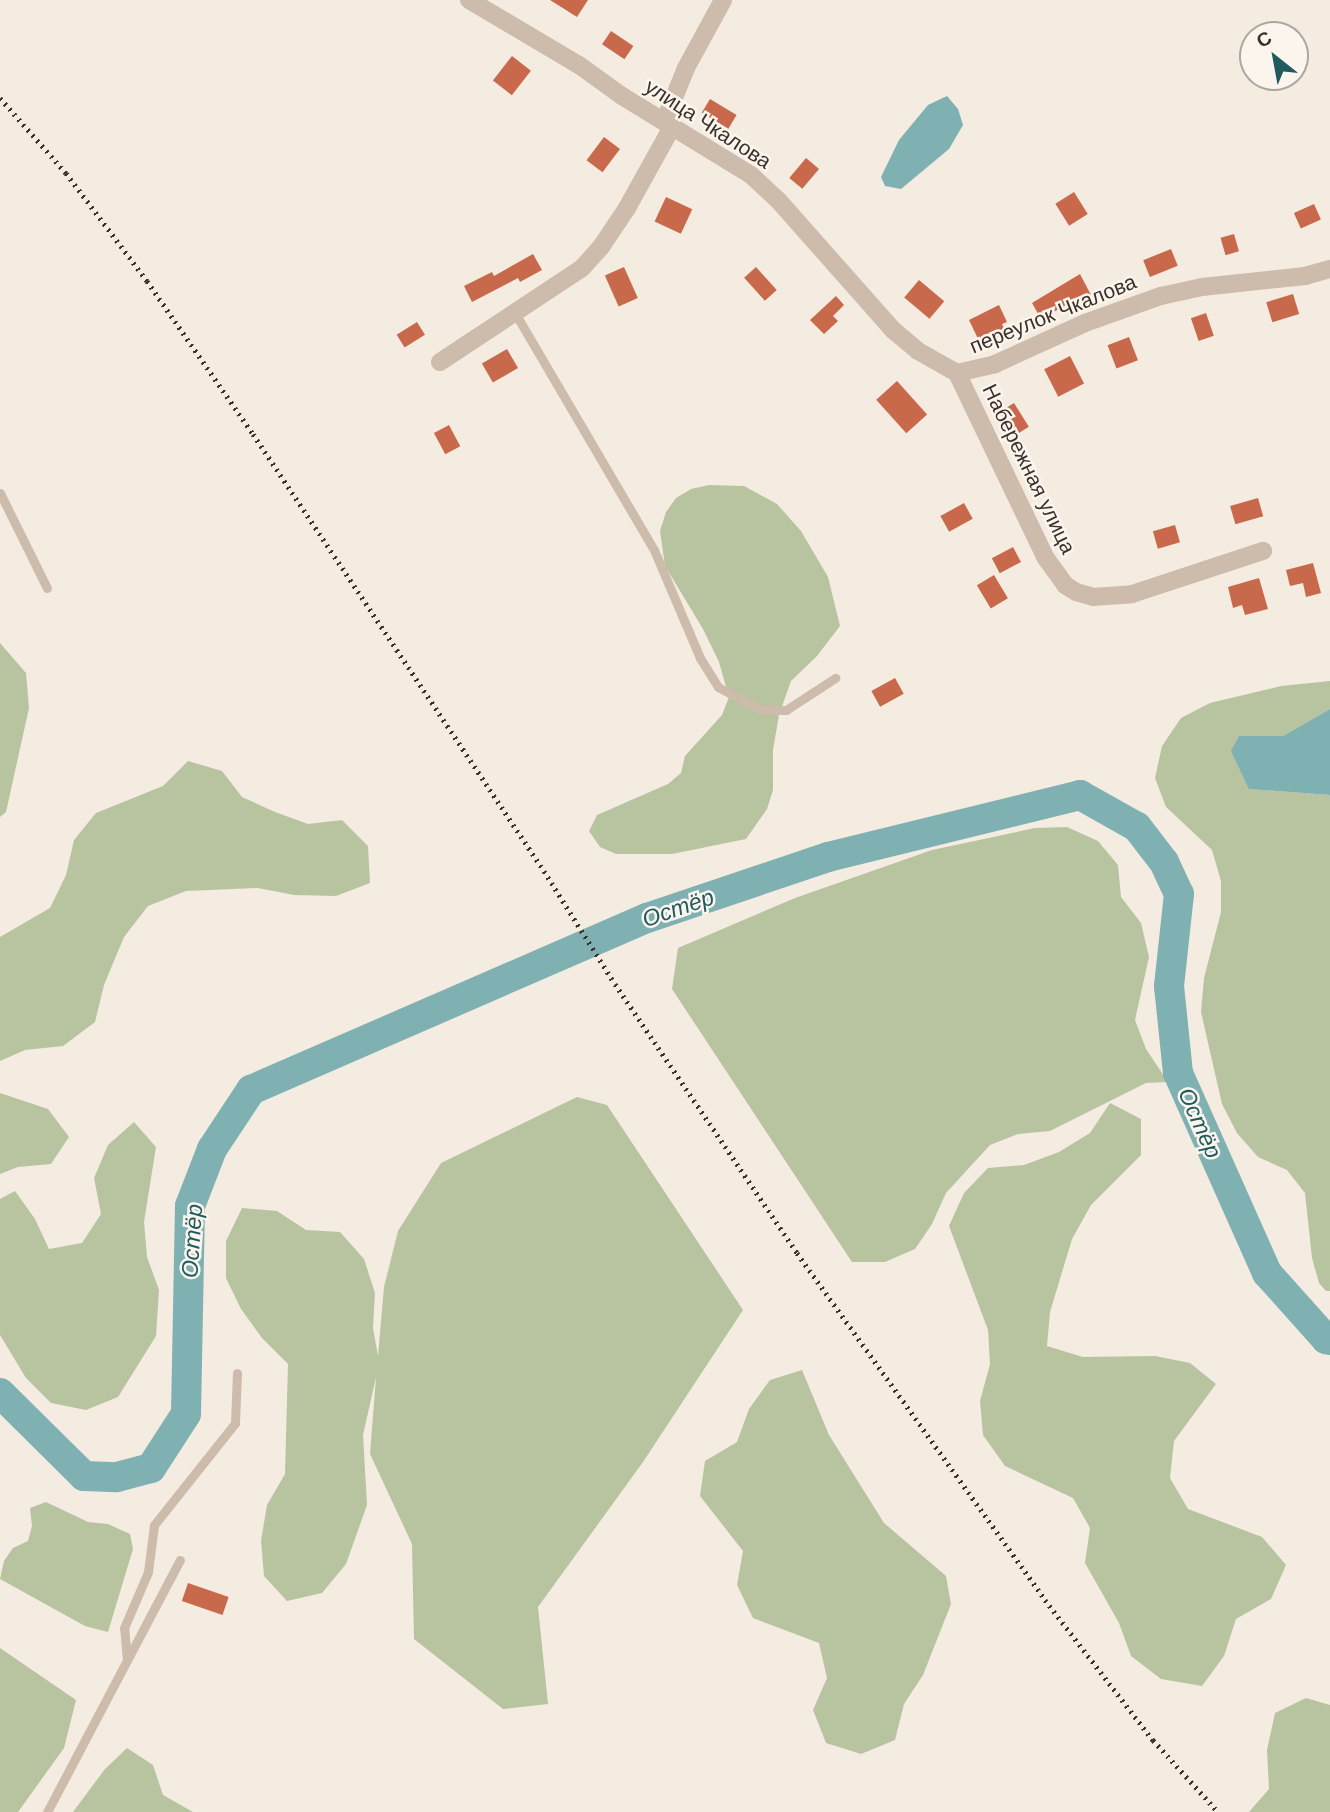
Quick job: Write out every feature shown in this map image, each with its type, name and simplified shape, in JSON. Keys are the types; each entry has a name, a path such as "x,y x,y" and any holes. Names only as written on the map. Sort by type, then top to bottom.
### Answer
{"street":[{"name":"улица Чкалова","path":"469,0 579,65 668,125 751,175 778,200 893,330 918,351 957,373"},
{"path":"440,362 582,268 601,247 668,125 686,68 723,0"},
{"name":"переулок Чкалова","path":"957,373 995,364 1085,323 1161,296 1202,287 1305,276 1330,269"},
{"name":"Набережная улица","path":"957,373 1045,557 1065,584 1076,592 1093,597 1132,594 1263,551"}],"lane":[{"path":"515,313 654,550 700,658 718,687 762,710 786,710 835,678"},
{"path":"0,493 47,588"},
{"path":"127,1660 124,1628 148,1572 154,1525 235,1423 237,1373"},
{"path":"47,1812 180,1560"}],"green space":[{"path":"709,485 744,486 777,504 801,531 828,577 840,626 817,656 791,681 779,715 773,750 773,790 767,809 746,839 672,854 616,854 600,847 589,831 597,815 668,784 681,773 685,756 722,715 729,697 719,662 703,629 665,566 660,531 666,512 676,498 691,489"},
{"path":"0,643 26,673 29,708 6,812 0,817"},
{"path":"1330,681 1330,709 1283,736 1239,736 1250,789 1330,795 1330,1291 1326,1291 1319,1283 1312,1258 1305,1193 1287,1170 1258,1157 1237,1133 1222,1104 1201,1012 1204,978 1221,912 1221,881 1212,850 1166,807 1155,778 1162,746 1181,718 1210,703 1281,686"},
{"path":"188,761 222,771 242,797 275,812 308,824 342,820 368,846 370,883 336,896 294,895 258,888 186,891 148,906 124,937 104,985 95,1022 63,1046 25,1050 0,1061 0,937 50,908 66,875 74,840 96,813 163,786"},
{"path":"1067,827 1098,841 1118,865 1121,897 1141,923 1149,957 1135,1020 1146,1049 1168,1082 1146,1083 1050,1131 1018,1134 990,1145 946,1193 932,1224 915,1249 885,1262 852,1262 672,989 678,948 795,898 932,850 1035,828"},
{"path":"0,1093 48,1109 69,1137 51,1164 18,1167 0,1174"},
{"path":"577,1097 607,1105 743,1310 643,1462 538,1607 548,1704 503,1709 414,1639 412,1544 370,1454 376,1377 363,1435 367,1505 346,1564 322,1593 287,1601 264,1576 261,1541 267,1505 285,1474 288,1364 262,1338 241,1309 226,1278 226,1241 242,1208 277,1211 306,1230 340,1232 364,1259 375,1293 373,1328 378,1356 384,1287 398,1231 441,1163"},
{"path":"1110,1103 1141,1119 1141,1155 1091,1205 1072,1239 1050,1312 1047,1346 1083,1357 1155,1356 1190,1363 1216,1384 1174,1441 1170,1478 1188,1509 1262,1537 1286,1565 1271,1599 1236,1619 1224,1656 1202,1686 1161,1679 1131,1656 1119,1623 1085,1563 1090,1528 1073,1498 1005,1466 983,1435 980,1401 990,1364 988,1330 949,1226 964,1193 988,1168 1024,1165 1059,1152 1090,1133"},
{"path":"134,1122 156,1147 144,1222 147,1257 159,1290 156,1336 118,1397 86,1410 51,1403 26,1378 0,1335 0,1199 15,1191 35,1219 49,1249 82,1243 101,1214 94,1178 108,1145"},
{"path":"802,1370 829,1435 884,1523 946,1576 951,1604 923,1675 904,1704 895,1740 861,1754 826,1743 813,1710 827,1678 819,1643 753,1618 737,1585 743,1551 700,1496 705,1461 737,1442 749,1409 770,1380"},
{"path":"46,1502 88,1522 108,1524 130,1534 133,1549 108,1632 85,1626 0,1579 4,1561 13,1548 28,1541 32,1526 30,1508"},
{"path":"0,1648 76,1700 64,1748 18,1812 0,1812"},
{"path":"1306,1698 1330,1705 1330,1812 1249,1812 1269,1789 1267,1750 1275,1713"},
{"path":"127,1748 153,1765 163,1795 193,1812 73,1812 105,1769"}],"water":[{"path":"947,96 958,109 963,125 949,149 901,189 885,186 881,177 899,140 928,105"},
{"path":"1330,709 1330,795 1249,789 1231,751 1239,736 1283,736"}],"building":[{"path":"550,0 588,0 577,17"},
{"path":"611,31 633,46 624,59 602,44"},
{"path":"512,56 531,71 512,95 493,80"},
{"path":"710,99 737,115 728,129 702,113"},
{"path":"604,137 620,149 603,172 587,160"},
{"path":"806,158 819,169 802,189 789,178"},
{"path":"1074,192 1088,214 1069,226 1055,204"},
{"path":"666,197 692,209 681,234 655,221"},
{"path":"1314,204 1321,220 1301,228 1294,213"},
{"path":"1234,234 1239,251 1226,255 1221,238"},
{"path":"1171,249 1178,266 1150,277 1143,260"},
{"path":"533,254 542,270 520,282 518,278 472,302 464,286 492,272 494,276"},
{"path":"624,267 638,298 619,307 605,276"},
{"path":"756,267 777,290 765,301 744,278"},
{"path":"1080,274 1091,295 1076,303 1075,300 1041,319 1032,303"},
{"path":"919,280 944,301 929,319 904,298"},
{"path":"1293,294 1299,314 1272,322 1266,302"},
{"path":"836,296 844,305 833,316 838,321 824,334 810,320"},
{"path":"999,305 1007,322 1002,324 1006,333 981,345 969,320"},
{"path":"1206,313 1214,336 1199,341 1191,318"},
{"path":"417,322 425,335 405,347 397,335"},
{"path":"1129,337 1138,360 1116,369 1108,345"},
{"path":"507,349 518,368 493,383 482,364"},
{"path":"1070,356 1084,384 1058,397 1044,369"},
{"path":"897,381 927,414 906,433 876,400"},
{"path":"1014,403 1029,427 1014,436 1000,412"},
{"path":"449,425 460,446 445,454 434,433"},
{"path":"1258,498 1263,516 1235,524 1230,506"},
{"path":"964,503 973,519 949,532 940,516"},
{"path":"1175,525 1180,542 1158,549 1153,531"},
{"path":"1013,547 1021,562 1000,573 992,558"},
{"path":"1313,563 1321,593 1306,597 1303,583 1290,586 1286,570"},
{"path":"994,575 1008,598 991,608 977,585"},
{"path":"1259,578 1268,609 1245,615 1242,605 1233,608 1228,587"},
{"path":"895,678 904,694 880,707 871,691"},
{"path":"188,1583 229,1597 222,1615 182,1601"}],"waterway":[{"name":"Остёр","path":"0,1393 84,1476 117,1477 151,1468 186,1414 190,1206 212,1149 251,1090 647,918 828,857 1080,795 1137,827 1164,862 1179,894 1169,986 1178,1073 1267,1273 1326,1339 1330,1340"}],"railway":[{"path":"0,98 66,173 147,281 253,434 544,871 615,984 797,1253 1045,1600 1153,1740 1218,1812"}]}
